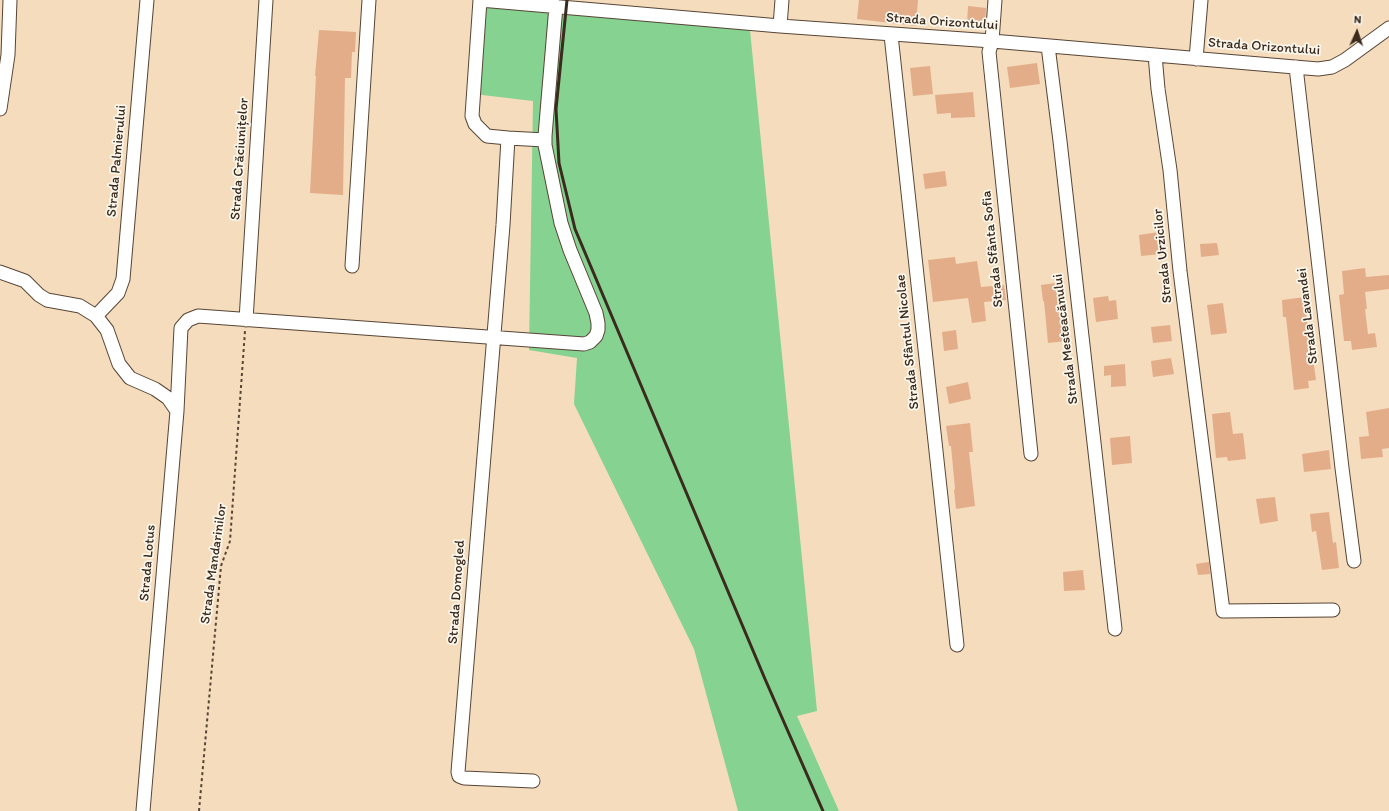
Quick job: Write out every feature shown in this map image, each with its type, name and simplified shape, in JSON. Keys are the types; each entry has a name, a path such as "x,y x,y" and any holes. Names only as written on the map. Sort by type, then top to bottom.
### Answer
{"street":[{"path":"0,109 8,55 10,0"},
{"name":"Strada Palmierului","path":"96,316 118,293 123,279 147,0"},
{"name":"Strada Crăciunițelor","path":"246,320 266,0"},
{"path":"352,266 369,0"},
{"path":"480,0 472,116 475,124 487,136 545,140"},
{"name":"Strada Orizontului","path":"480,0 556,6 574,4 780,26 992,41 1318,69 1332,67 1345,60 1389,28"},
{"path":"780,26 782,0"},
{"name":"Strada Sfânta Sofia","path":"995,0 992,41 989,52 1030,454"},
{"path":"1196,59 1201,0"},
{"path":"246,320 584,344 590,342 596,336 598,330 596,313 570,250 561,223 547,158 545,140 556,6"},
{"name":"Strada Sfântul Nicolae","path":"891,35 957,645"},
{"name":"Strada Mesteacănului","path":"1048,46 1116,629"},
{"name":"Strada Urzicilor","path":"1155,55 1158,89 1171,178 1180,271 1223,611 1333,610"},
{"name":"Strada Lavandei","path":"1296,67 1354,562"},
{"name":"Strada Domogled","path":"508,138 503,225 458,772 459,776 464,778 533,781"},
{"path":"0,272 25,281 39,295 47,300 80,306 96,316 107,330 119,364 130,378 155,389 168,398 177,411"},
{"name":"Strada Lotus","path":"143,811 177,411 181,328 188,320 198,316 246,320"}],"path":[{"name":"Strada Mandarinilor","path":"199,811 221,566 230,542 246,320"}],"green space":[{"path":"481,7 750,30 817,711 797,716 839,811 738,811 694,649 574,404 577,358 529,350 533,101 474,94"}],"building":[{"path":"859,0 918,0 916,26 857,19"},
{"path":"968,6 986,8 985,26 967,24"},
{"path":"319,30 356,32 355,52 352,52 351,78 345,78 343,195 310,193 315,76"},
{"path":"1037,63 1040,84 1010,88 1007,67"},
{"path":"930,66 933,94 913,96 910,68"},
{"path":"973,92 975,117 951,118 951,113 937,114 935,95"},
{"path":"945,171 947,186 925,189 923,174"},
{"path":"1159,232 1165,235 1167,244 1161,254 1141,256 1139,235"},
{"path":"1217,243 1219,255 1201,257 1200,244"},
{"path":"955,257 956,264 977,261 981,287 1004,285 1006,300 984,302 986,321 972,323 968,298 933,302 928,260"},
{"path":"1365,268 1366,277 1389,275 1389,289 1365,292 1367,309 1365,309 1368,334 1375,333 1377,347 1352,350 1351,341 1344,341 1339,295 1344,294 1342,271"},
{"path":"1063,282 1065,299 1062,299 1066,341 1048,343 1041,285"},
{"path":"1108,296 1109,301 1116,300 1118,319 1096,322 1093,298"},
{"path":"1305,297 1308,333 1313,332 1315,343 1311,344 1316,380 1308,381 1309,388 1294,390 1286,317 1283,317 1282,300"},
{"path":"1223,303 1227,333 1211,335 1207,305"},
{"path":"1170,325 1172,341 1153,343 1151,327"},
{"path":"956,330 958,349 944,351 942,332"},
{"path":"1171,358 1174,374 1153,377 1151,361"},
{"path":"1125,364 1126,386 1111,387 1111,375 1104,376 1104,366"},
{"path":"968,382 971,399 949,404 946,387"},
{"path":"1389,408 1389,448 1382,449 1383,457 1361,459 1359,437 1369,436 1366,412"},
{"path":"1230,412 1233,434 1243,433 1246,459 1228,461 1227,457 1216,458 1212,414"},
{"path":"970,423 973,452 969,452 975,506 956,509 951,446 949,446 946,426"},
{"path":"1130,436 1132,463 1112,465 1110,438"},
{"path":"1329,450 1331,469 1304,472 1302,454"},
{"path":"1275,497 1278,521 1260,524 1256,499"},
{"path":"1329,512 1333,543 1336,542 1339,568 1322,570 1316,531 1312,532 1310,514"},
{"path":"1209,562 1210,574 1198,575 1196,564"},
{"path":"1083,570 1085,590 1064,591 1063,572"}],"railway":[{"path":"567,0 556,109 559,163 575,229 765,679 823,811"}]}
